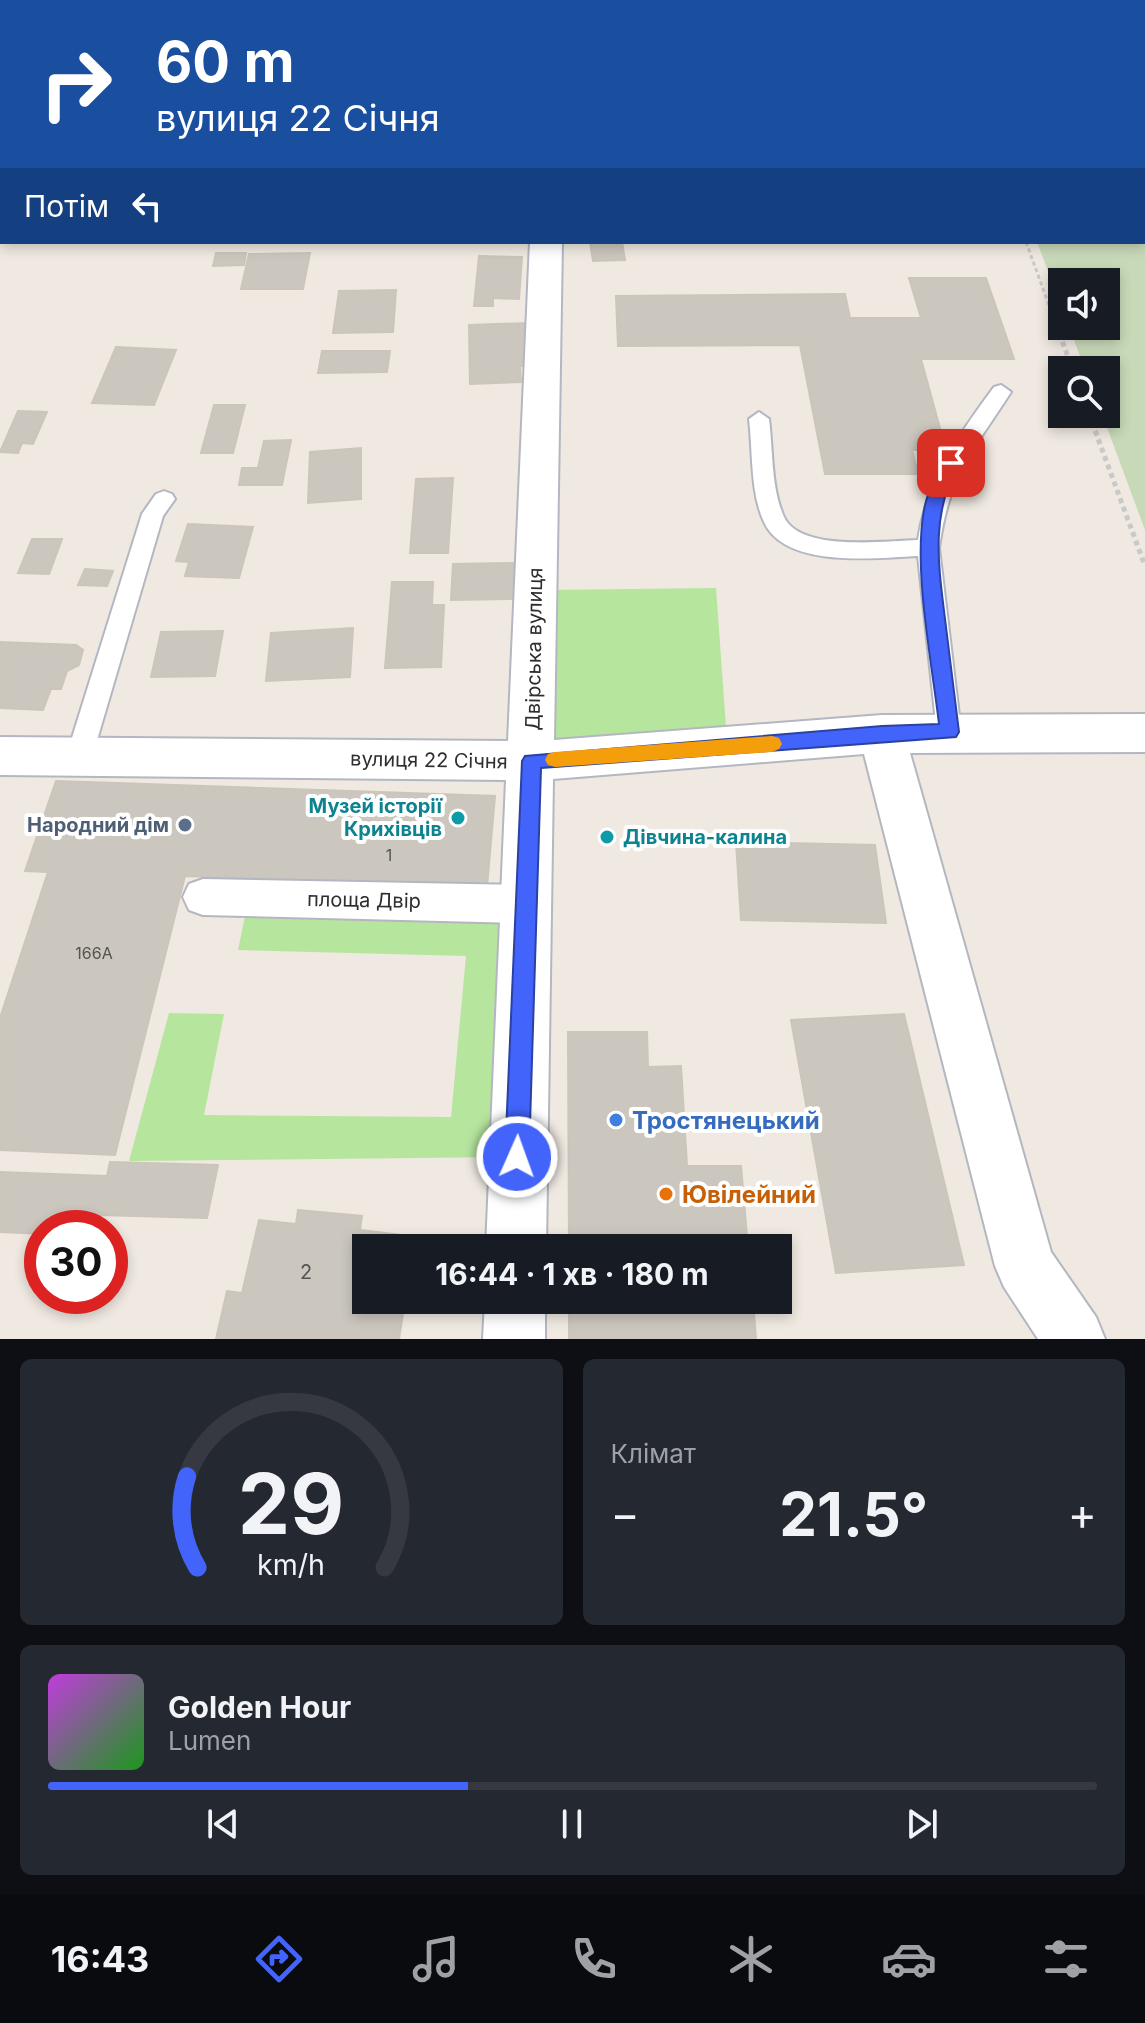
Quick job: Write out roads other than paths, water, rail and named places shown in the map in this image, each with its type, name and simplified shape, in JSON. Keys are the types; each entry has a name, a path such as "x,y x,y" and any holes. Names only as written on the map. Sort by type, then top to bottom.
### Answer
{"street":[{"name":"Двірська вулиця","path":"516,1234 546,244"},
{"name":"вулиця 22 Січня","path":"0,756 532,761 882,734 1145,733"},
{"path":"882,734 1025,1266 1074,1339"},
{"name":"площа Двір","path":"203,897 525,904"},
{"path":"514,1339 515,1314"}],"lane":[{"path":"949,732 928,548 932,509 941,480 960,446 1001,392"},
{"path":"759,419 772,515 781,532 811,547 928,548"},
{"path":"79,757 153,514 164,499"}],"place":[{"name":"Музей історії Крихівців","path":"458,818"},
{"name":"Народний дім","path":"185,825"},
{"name":"Дівчина-калина","path":"607,837"},
{"name":"Тростянецький","path":"616,1120"},
{"name":"Ювілейний","path":"666,1194"}]}
